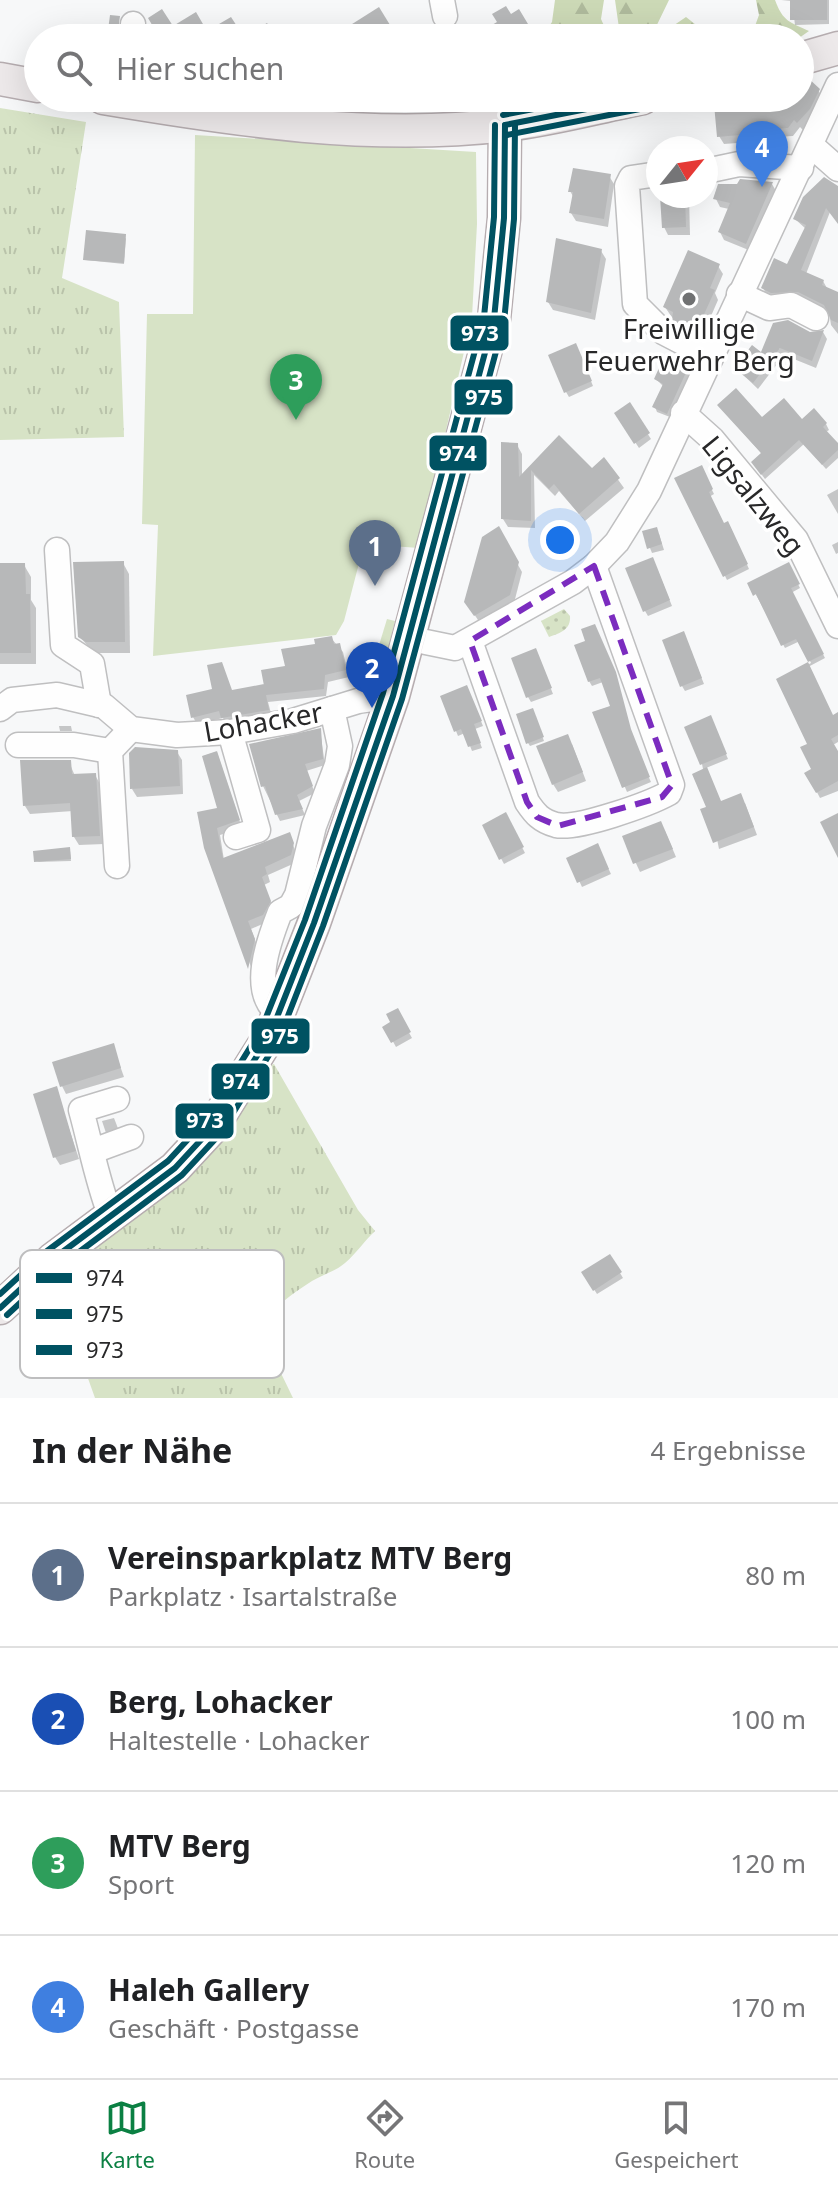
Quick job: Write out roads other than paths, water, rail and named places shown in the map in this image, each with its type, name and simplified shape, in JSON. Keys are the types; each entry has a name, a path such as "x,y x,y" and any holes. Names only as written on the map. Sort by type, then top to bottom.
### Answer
{"main road":[{"path":"814,55 838,48"},
{"path":"0,79 24,83"},
{"path":"183,112 237,122 402,130 505,125 571,112"},
{"path":"65,1250 175,1168 212,1128 275,1024 411,639 494,319 504,218 505,125"},
{"path":"0,1308 20,1290"}],"street":[{"path":"411,639 455,648 470,641 594,566 617,542 649,491 838,85"},
{"path":"812,146 838,169"},
{"path":"718,168 739,164 801,168"},
{"path":"646,175 631,178 627,186 635,304 663,332 711,357"},
{"path":"739,294 769,308 791,305 816,318"},
{"name":"Ligsalzweg","path":"683,413 712,439 796,540 838,626"},
{"path":"57,550 63,645 92,664 99,705"},
{"path":"470,641 523,790 537,817 558,826 581,823 669,793 672,785 594,566"},
{"name":"Lohacker","path":"0,709 12,700 57,695 99,705 131,729 177,735 230,732 293,721 393,696"},
{"path":"275,1024 267,997 265,958 280,912 291,906 297,895 314,826 337,765 340,746 332,709"},
{"path":"117,866 110,751 131,729"},
{"path":"230,732 258,830 236,837"},
{"path":"18,745 74,745 110,751"},
{"path":"111,1217 92,1163 93,1151 81,1110 117,1099"},
{"path":"93,1151 131,1137"}],"place":[{"name":"Haleh Gallery","path":"762,187"},
{"name":"Freiwillige Feuerwehr Berg","path":"689,299"},
{"name":"MTV Berg","path":"296,420"},
{"name":"Vereinsparkplatz MTV Berg","path":"375,586"},
{"name":"Berg, Lohacker","path":"372,708"}]}
